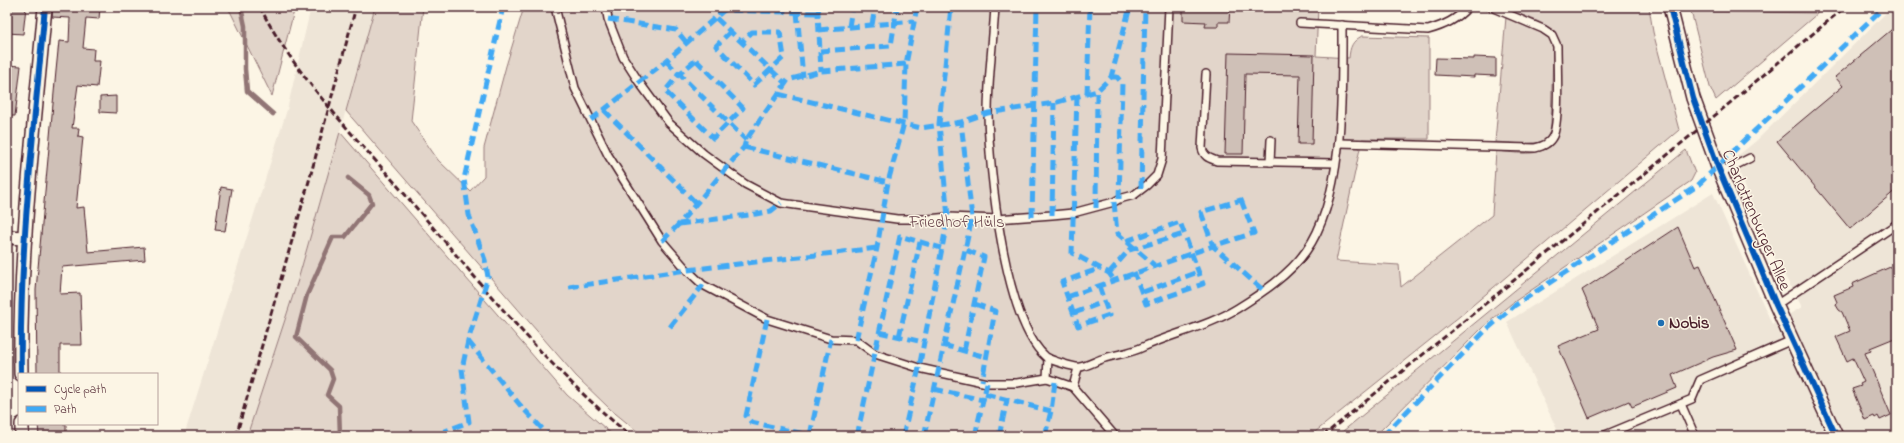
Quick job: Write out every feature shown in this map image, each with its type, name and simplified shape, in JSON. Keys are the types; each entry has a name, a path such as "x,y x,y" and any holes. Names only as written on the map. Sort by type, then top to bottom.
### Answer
{"street":[{"path":"21,373 20,326 25,238 45,7"},
{"name":"Charlottenburger Allee","path":"1670,7 1693,98 1720,173 1776,305 1836,436"},
{"path":"7,237 25,238"},
{"path":"22,425 22,436"}],"lane":[{"path":"555,7 575,88 608,155 662,241 687,270 703,285 767,319 832,339 856,340 875,354 919,368 987,383 1017,382 1047,378 1073,387 1115,436"},
{"path":"606,7 608,19 623,57 639,82 669,123 704,154 762,194 781,202 800,207 897,219 948,217 997,219 1052,216 1096,208 1134,195 1148,184 1156,174 1162,159 1169,7"},
{"path":"995,7 988,113 997,219 1016,303 1028,335 1048,358 1078,368 1106,357 1134,351 1167,336 1203,325 1237,309 1284,275 1307,251 1328,204 1340,143 1342,25"},
{"path":"1300,23 1428,30 1446,25 1459,17 1468,7"},
{"path":"1340,143 1535,148 1545,145 1552,137 1556,124 1557,46 1552,35 1543,29 1491,7"},
{"path":"1206,74 1202,148 1204,154 1208,158 1217,161 1335,163"},
{"path":"1270,162 1271,140"},
{"path":"1720,173 1750,158"},
{"path":"1776,305 1897,224"},
{"path":"1605,435 1681,404 1692,398 1700,380 1792,340"},
{"path":"1047,378 1048,358"},
{"path":"1073,387 1078,368"},
{"path":"1681,404 1695,436"}],"shaded area":[{"path":"311,7 375,7 298,280 247,436 184,436 287,110"},
{"path":"1690,7 1826,7 1818,13 1691,11"},
{"path":"1892,7 1897,7 1897,436 1560,436 1507,322 1713,193 1772,324 1802,307 1771,251 1734,159 1756,141"}],"green space":[{"path":"227,7 295,7 272,96 231,13"},
{"name":"Friedhof Hüls","path":"375,7 423,7 411,121 438,160 470,191 484,176 484,148 506,66 524,7 1318,7 1316,56 1349,58 1352,45 1362,36 1429,38 1429,139 1362,139 1336,261 1399,265 1401,287 1492,215 1496,151 1529,153 1541,151 1550,146 1557,137 1561,101 1559,41 1556,34 1546,26 1502,7 1649,7 1653,32 1679,130 1460,316 1310,436 643,436 610,409 576,376 346,111"},
{"path":"1691,11 1818,13 1716,100 1710,87"},
{"path":"1506,17 1540,32 1550,39 1553,48 1551,124 1549,136 1542,142 1524,144 1495,142"},
{"path":"340,132 567,395 614,436 247,436 298,280"},
{"path":"1686,150 1695,173 1691,181 1511,304 1482,328 1375,436 1337,436"}],"building":[{"path":"7,7 26,7 23,34 7,33"},
{"path":"53,7 100,7 99,19 86,18 83,48 94,49 93,61 100,61 97,87 78,85 72,128 79,128 78,136 83,137 76,208 84,207 88,252 144,247 145,260 62,267 60,294 80,293 82,345 60,345 60,373 37,373 36,290 56,71 59,41 69,42 70,18 52,17"},
{"path":"1183,7 1230,7 1229,22 1218,22 1218,27 1205,27 1206,22 1183,21"},
{"path":"1897,25 1897,189 1850,229 1777,141 1843,86 1835,77"},
{"path":"1228,53 1314,55 1312,144 1298,144 1300,75 1245,74 1243,154 1225,154"},
{"path":"1474,57 1496,58 1496,76 1474,75 1474,77 1435,75 1436,58 1474,59"},
{"path":"7,65 21,66 15,116 7,116"},
{"path":"116,96 116,113 100,112 100,97"},
{"path":"221,187 232,189 225,231 215,230"},
{"name":"Nobis","path":"1678,227 1695,267 1700,265 1737,350 1713,357 1672,375 1677,388 1632,407 1629,401 1589,418 1558,346 1599,329 1582,290"},
{"path":"1897,264 1897,337 1870,348 1871,351 1865,353 1891,415 1880,420 1878,416 1875,418 1874,416 1865,420 1852,389 1861,386 1860,384 1864,382 1853,358 1847,361 1836,337 1850,331 1842,312 1836,305 1837,302 1834,295 1853,287 1852,284"},
{"path":"38,425 66,425 66,436 39,436"}],"waterway":[{"path":"241,7 245,26 245,69 247,91 273,114"},
{"path":"340,436 339,406 327,395 333,379 330,370 296,337 307,295 333,237 345,237 372,203 369,195 348,178"}],"railway":[{"path":"260,7 290,56 325,103 511,319 569,380 599,409 631,436"},
{"path":"236,436 309,181 356,7"},
{"path":"1323,436 1653,167 1845,7"}],"marked path":[{"path":"442,436 445,431 469,422 462,369 468,341 488,277 485,260 469,215 464,179 503,7"},
{"path":"819,7 821,71"},
{"path":"849,27 852,7"},
{"path":"872,25 875,7"},
{"path":"820,51 891,46 897,7"},
{"path":"856,340 877,248 888,182 904,123 906,64 917,7"},
{"path":"903,436 919,368 948,217 939,124 951,7"},
{"path":"1032,217 1037,7"},
{"path":"1087,94 1090,7"},
{"path":"778,94 921,128 961,122 988,113 1054,103 1097,91 1111,77 1130,7"},
{"path":"1141,188 1145,7"},
{"path":"1383,436 1485,331 1514,306 1697,186 1884,7"},
{"path":"591,120 666,61 724,10 818,13"},
{"path":"797,12 803,77"},
{"path":"716,18 785,83"},
{"path":"608,19 676,30 686,42"},
{"path":"819,30 914,21"},
{"path":"731,31 716,46 754,85 784,57 780,32 752,32 743,41"},
{"path":"696,60 743,108 713,138 665,91 679,74 696,60"},
{"path":"666,61 746,140"},
{"path":"662,241 679,224 744,147 746,140 788,80 821,71 906,64"},
{"path":"1111,77 1117,77 1122,83 1119,199"},
{"path":"1096,208 1097,91"},
{"path":"1077,96 1072,253 1109,273 1114,280"},
{"path":"1052,215 1054,103"},
{"path":"604,110 696,203"},
{"path":"924,436 972,218 961,122"},
{"path":"744,147 888,182"},
{"path":"1241,200 1254,233 1213,246 1201,212 1241,200"},
{"path":"1114,202 1117,233 1154,265"},
{"path":"679,224 771,211 781,203"},
{"path":"1126,241 1180,222 1203,284 1146,304 1134,272"},
{"path":"1109,273 1129,250 1184,234"},
{"path":"857,436 900,236 941,248"},
{"path":"899,337 920,242"},
{"path":"1067,297 1213,246 1263,290"},
{"path":"569,287 687,270 877,248"},
{"path":"964,351 984,257 965,250"},
{"path":"1099,286 1109,315 1078,326 1062,282 1101,268"},
{"path":"1143,292 1198,272"},
{"path":"670,327 703,285"},
{"path":"1074,313 1104,302"},
{"path":"975,304 995,311 982,381"},
{"path":"767,319 746,416 751,422 813,436"},
{"path":"879,332 923,342"},
{"path":"810,435 831,339"},
{"path":"468,341 520,405 549,436"},
{"path":"943,345 986,357"},
{"path":"1045,436 1051,411 1055,382"},
{"path":"975,436 987,383"},
{"path":"934,389 983,400"},
{"path":"985,394 1051,411"},
{"path":"999,436 1007,400"}],"cycle path":[{"path":"21,373 22,282 28,190 45,7"},
{"path":"1670,7 1693,98 1718,167 1776,305 1836,436"}],"place":[{"name":"Nobis","path":"1661,323"}]}
